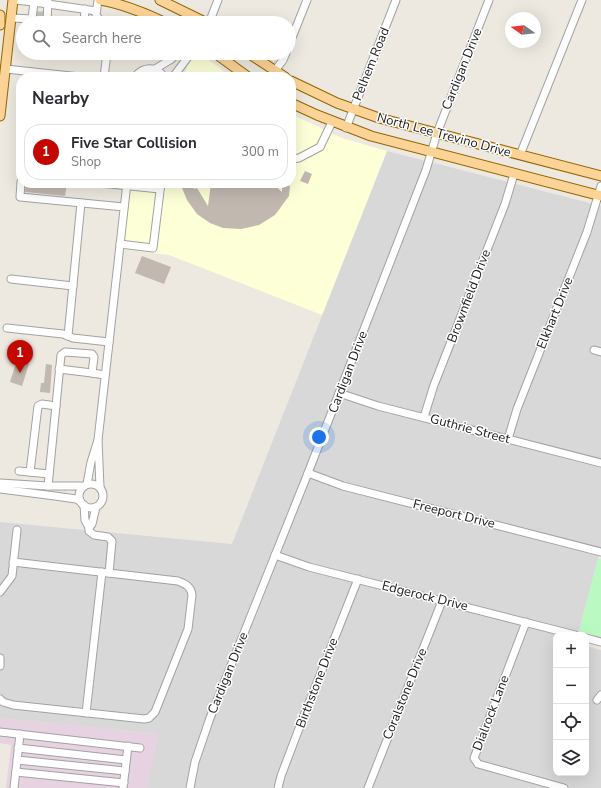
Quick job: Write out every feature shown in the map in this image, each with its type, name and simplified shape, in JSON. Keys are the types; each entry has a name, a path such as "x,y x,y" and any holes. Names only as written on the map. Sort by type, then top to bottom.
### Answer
{"main road":[{"path":"0,116 14,0"},
{"path":"99,0 132,8 150,16"},
{"path":"160,0 193,16"},
{"path":"0,15 0,25"},
{"path":"225,60 241,72"},
{"path":"256,60 270,72"},
{"name":"North Lee Trevino Drive","path":"296,83 337,103 379,118 601,176"},
{"name":"North Lee Trevino Drive","path":"296,105 346,128 371,136 514,174 600,192"}],"street":[{"path":"14,0 48,2 96,11"},
{"path":"75,8 76,0"},
{"path":"97,16 96,11 99,0"},
{"path":"211,16 218,0"},
{"path":"296,28 307,0"},
{"name":"Pelhem Road","path":"346,128 396,0"},
{"name":"Cardigan Drive","path":"190,788 200,746 426,170 437,133 489,0"},
{"path":"520,155 582,0"},
{"path":"33,16 34,2"},
{"path":"46,16 48,2"},
{"path":"84,16 85,9"},
{"path":"11,18 16,18"},
{"path":"105,72 106,60"},
{"path":"155,69 170,60"},
{"path":"179,72 186,60"},
{"path":"274,72 283,60"},
{"path":"6,69 22,72"},
{"path":"140,72 144,69 155,69 160,72"},
{"path":"296,158 320,147 332,122"},
{"name":"Brownfield Drive","path":"424,417 434,385 505,204 514,174"},
{"path":"21,188 20,197 124,207"},
{"path":"89,528 92,524 96,507 102,501 103,497 100,487 98,440 126,188"},
{"path":"120,244 153,248 161,188"},
{"name":"Elkhart Drive","path":"508,440 517,409 587,232 600,192"},
{"path":"68,336 81,203"},
{"path":"11,280 73,286"},
{"path":"7,328 63,334 73,338 109,342"},
{"path":"48,486 61,356 65,352 92,354 94,357 92,373"},
{"path":"59,369 105,375"},
{"name":"Guthrie Street","path":"339,393 378,406 601,464"},
{"path":"30,472 38,406 42,404 56,406"},
{"path":"86,713 112,541 108,537 94,535 89,531 79,494 85,485 98,440"},
{"path":"19,471 49,474"},
{"name":"Freeport Drive","path":"308,473 343,486 601,552"},
{"path":"0,483 48,486 85,485 93,483 100,487"},
{"path":"0,489 76,499 92,508 96,507"},
{"path":"0,592 12,576 17,530"},
{"name":"Edgerock Drive","path":"275,555 309,567 564,632"},
{"path":"0,699 3,702 13,705 144,719 152,716 155,712 190,622 192,595 191,590 184,583 178,581 13,562"},
{"name":"Birthstone Drive","path":"278,788 303,718 358,579"},
{"name":"Coralstone Drive","path":"368,788 442,601"},
{"name":"Dialrock Lane","path":"526,622 474,758 478,764 564,788"},
{"path":"589,639 601,642"},
{"path":"0,658 0,666"},
{"path":"0,732 140,748"},
{"path":"20,734 14,788 20,788"},
{"path":"16,772 124,785 128,746"},
{"path":"18,748 126,760"},
{"path":"17,760 125,771"}],"shaded area":[{"path":"192,60 209,60 225,72 185,72"},
{"path":"296,116 342,138 387,151 322,315 169,255 121,249 127,188 296,188"},
{"path":"387,151 601,206 601,548 579,632 553,632 553,776 589,776 589,647 601,650 601,788 146,788 158,734 0,718 0,522 232,544"},
{"path":"0,718 158,734 146,788 6,788 11,745 0,743"}],"green space":[{"path":"598,558 601,559 601,637 589,634 589,632 579,631"}],"building":[{"path":"305,171 312,174 308,184 300,181"},
{"path":"25,188 66,188 65,196 25,192"},
{"path":"182,188 197,188 208,206 210,188 278,188 282,192 282,188 290,188 289,196 275,215 259,225 241,229 223,228 210,223 197,214 187,200"},
{"path":"142,256 171,267 164,284 135,273"},
{"path":"17,360 29,364 22,386 10,382"},
{"path":"46,364 52,365 50,393 40,392 41,383 44,383"}],"tunnel":[{"path":"36,15 44,15"}],"place":[{"name":"Five Star Collision","path":"20,373"}]}
